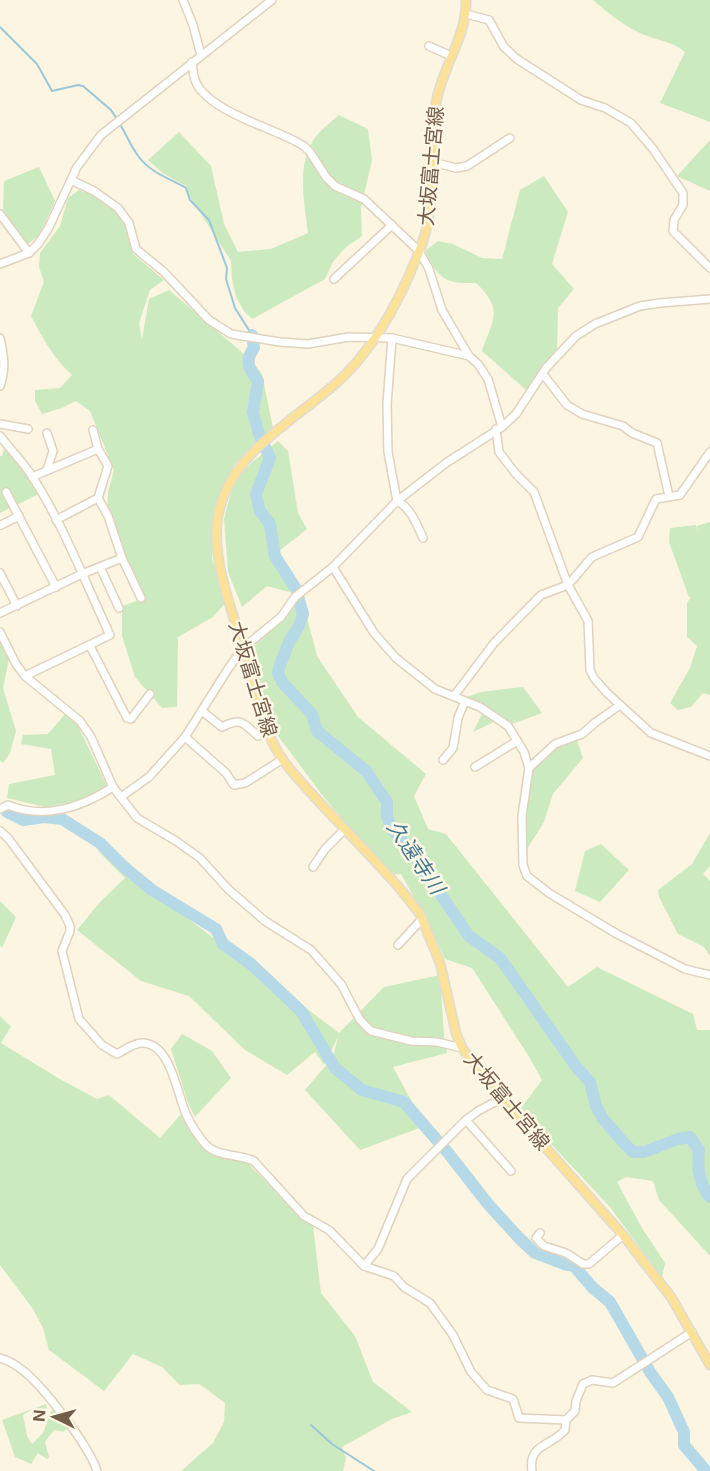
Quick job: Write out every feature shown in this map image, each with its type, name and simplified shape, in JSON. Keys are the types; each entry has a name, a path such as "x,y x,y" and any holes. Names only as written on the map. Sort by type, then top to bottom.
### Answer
{"main road":[{"name":"大坂富士宮線","path":"465,0 466,14 463,29 442,79 435,104 429,224 419,251 392,308 361,358 336,383 255,450 240,467 228,486 217,523 220,566 267,730 283,759 402,891 422,919 440,963 456,1033 462,1047 503,1098 623,1235 671,1297 710,1365"}],"street":[{"path":"183,0 201,55"},
{"path":"0,254 3,263 28,253 43,238 77,167 93,144 192,62 272,0"},
{"path":"466,14 489,20 504,47 517,59 548,80 581,100 606,108 631,123 653,149 683,193 683,205 674,220 673,231 710,268"},
{"path":"429,46 451,56"},
{"path":"192,62 195,80 199,88 210,99 304,146 335,186 364,199 419,251 429,269 442,310 469,356 478,364 488,379 499,428 499,452 534,492 568,585 588,621 590,670 594,678 651,733 710,756"},
{"path":"432,162 456,168 467,166 510,138"},
{"path":"71,180 94,191 118,208 129,223 136,249 164,272 209,320 231,334 308,344 349,337 392,338 469,356"},
{"path":"0,214 28,253"},
{"path":"334,279 392,225"},
{"path":"121,797 149,777 186,737 243,648 281,617 298,595 333,567 397,501 516,414 546,368 576,336 621,312 660,303 710,299"},
{"path":"392,338 387,404 388,452 397,501 415,520 423,538"},
{"path":"0,339 5,360 4,376 0,386"},
{"path":"543,374 567,405 582,414 623,426 632,433 657,442 669,496"},
{"path":"0,424 28,429"},
{"path":"56,520 98,498 108,466 98,448 93,430"},
{"path":"47,433 53,451 47,470"},
{"path":"0,436 32,477 56,520 110,635 25,676"},
{"path":"32,477 98,448"},
{"path":"454,696 475,666 527,608 541,595 568,585 591,557 638,537 656,498 680,495 710,452"},
{"path":"6,492 57,587"},
{"path":"98,498 108,516 122,558 141,598"},
{"path":"1,525 19,516"},
{"path":"0,613 82,574 122,558"},
{"path":"100,567 119,608"},
{"path":"333,567 381,644 435,689 465,700 500,719 508,726 524,752 529,768 522,816 523,865 527,876 549,893 617,934 685,969 710,975"},
{"path":"0,573 17,606"},
{"path":"0,632 25,676 80,721 91,737 113,788 137,818 200,858 221,882 265,921 311,950 341,984 360,1020 371,1031 411,1041 437,1042 462,1047"},
{"path":"90,646 127,718 131,718 150,694"},
{"path":"443,760 453,748 458,718 465,700"},
{"path":"529,768 555,744 582,735 620,705"},
{"path":"202,711 222,727 234,721 242,722 255,739 267,730"},
{"path":"186,737 226,773 234,784 245,783 283,759"},
{"path":"475,766 517,741"},
{"path":"0,809 8,805 28,812 73,808 113,788"},
{"path":"313,867 325,849 345,829"},
{"path":"0,831 8,838 65,915 70,931 62,951 79,1019 85,1027 108,1050 117,1054 140,1044 153,1047 160,1052 169,1064 189,1120 208,1147 254,1161 304,1216 329,1230 364,1266 394,1276 404,1287 430,1303 453,1335 471,1372 487,1390 513,1400 519,1418 566,1420"},
{"path":"398,945 422,919"},
{"path":"364,1266 378,1249 408,1179 466,1120 503,1098"},
{"path":"466,1120 511,1171"},
{"path":"540,1233 536,1238 544,1246 566,1253 583,1264 589,1264 623,1235"},
{"path":"532,1471 531,1462 534,1453 565,1430 566,1420 575,1411 579,1390 587,1381 613,1383 692,1332"},
{"path":"0,1358 22,1369 46,1394 90,1455 97,1471"}],"green space":[{"path":"593,0 710,0 710,122 660,103 685,52 673,44 634,30"},
{"path":"339,115 368,129 372,160 361,208 362,236 345,248 333,262 325,279 252,319 236,297 231,261 190,197 186,186 164,174 148,160 179,132 211,166 224,224 238,252 271,249 308,233 303,194 306,156 318,134"},
{"path":"710,140 710,191 677,176"},
{"path":"39,167 55,201 40,234 28,244 3,212 4,181"},
{"path":"544,176 568,212 552,264 574,289 558,308 557,354 526,390 482,351 494,315 485,292 476,283 449,281 444,278 434,268 425,251 438,241 453,244 482,258 502,259 520,190"},
{"path":"79,190 93,195 117,210 125,221 132,253 164,280 150,290 139,323 142,339 149,299 169,290 251,360 262,374 273,428 234,465 219,501 212,532 212,559 225,603 213,617 178,637 177,707 162,708 135,677 122,636 122,606 142,599 107,509 108,492 114,470 90,411 76,401 42,414 35,401 35,390 60,388 72,375 44,340 31,316 44,282 39,267 40,253 60,226 68,198"},
{"path":"278,441 288,451 298,513 307,529 278,552 298,582 289,592 267,586 242,607 228,572 224,519 235,481 250,464"},
{"path":"6,448 29,473 39,494 0,513 0,456"},
{"path":"710,522 710,695 703,693 691,707 678,710 670,703 690,668 697,646 687,637 687,603 691,597 689,597 669,542 670,528 696,525 698,532 697,526"},
{"path":"302,598 317,656 358,717 426,774 414,796 428,829 446,834 568,987 597,967 693,1014 697,1030 710,1030 710,1256 659,1200 653,1181 626,1177 617,1182 642,1228 665,1263 662,1278 610,1207 550,1143 521,1108 542,1080 472,968 445,959 429,924 401,874 391,875 326,800 269,724 252,663 251,649"},
{"path":"0,641 9,659 3,688 16,731 10,753 3,763 0,761"},
{"path":"523,687 542,713 509,725 500,719 473,732 484,710 461,699 481,692"},
{"path":"66,713 78,726 107,786 83,800 45,807 7,798 9,784 55,775 51,749 21,744 23,735 48,734"},
{"path":"577,740 583,758 553,794 544,822 527,849 522,816 529,770 555,744"},
{"path":"710,833 710,866 703,874 710,881 710,956 704,947 678,934 659,897 658,890 692,864"},
{"path":"601,844 629,870 600,902 575,891 585,851"},
{"path":"96,849 339,1033 384,987 440,975 447,1053 393,1067 425,1126 360,1150 305,1090 333,1057 338,1037 324,1065 315,1052 287,1075 245,1050 189,996 141,981 77,930 100,902 125,878"},
{"path":"0,901 16,917 2,948 0,945"},
{"path":"0,1016 11,1027 1,1043 97,1099 109,1095 160,1138 182,1113 201,1145 213,1155 248,1163 296,1213 313,1225 321,1293 355,1336 373,1382 412,1412 392,1419 342,1447 346,1458 343,1471 181,1471 213,1443 224,1422 225,1403 199,1384 180,1385 162,1367 133,1354 104,1391 49,1350 43,1328 33,1309 0,1265"},
{"path":"182,1034 212,1051 231,1078 195,1117 188,1103 171,1049"},
{"path":"46,1404 47,1410 31,1410 23,1415 27,1436 32,1444 43,1433 51,1411 54,1410 68,1427 64,1432 54,1430 45,1442 49,1457 47,1459 38,1453 31,1464 15,1457 2,1420"}],"waterway":[{"path":"0,27 37,64 52,91 83,86 111,110 117,119"},
{"path":"120,124 144,163 186,188 190,200 209,220 227,268 226,279 235,308 252,335"},
{"name":"久遠寺川","path":"252,335 254,348 248,361 258,381 253,412 259,434 270,458 256,494 260,511 270,524 275,556 296,589 303,614 280,665 278,673 282,682 312,714 317,731 366,771 387,802 387,817 393,830 418,861 469,936 500,958 575,1065 590,1082 596,1106 603,1119 633,1152 644,1152 678,1139 690,1137 699,1150 700,1175 703,1187 710,1197"},
{"path":"7,812 23,820 44,817 62,819 100,843 152,890 216,929 223,944 251,964 301,1011 335,1068 362,1090 404,1102 519,1238 535,1253 574,1266 593,1288 610,1302 650,1372 668,1397 684,1432 684,1445 706,1471"},
{"path":"311,1425 332,1444 374,1471"}]}
